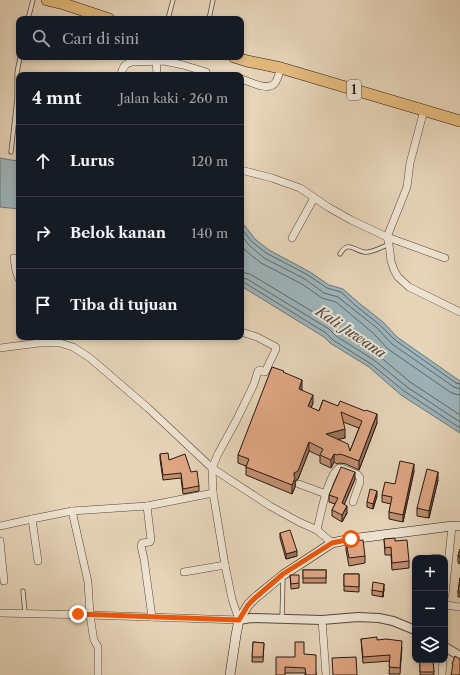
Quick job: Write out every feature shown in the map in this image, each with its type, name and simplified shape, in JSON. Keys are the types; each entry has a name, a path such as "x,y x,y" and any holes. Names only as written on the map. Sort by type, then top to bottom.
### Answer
{"highway":[{"path":"47,0 100,16"},
{"name":"1","path":"244,60 281,68 460,120"}],"main road":[{"path":"230,675 239,620 248,605 283,574 332,543 351,539 456,526"}],"street":[{"path":"121,72 122,68 128,63 148,60"},
{"path":"156,60 157,72"},
{"path":"160,60 206,72"},
{"path":"244,80 263,86 271,86 275,83 281,68"},
{"path":"424,110 410,162 407,187 388,241 391,261 398,276 409,287 460,312"},
{"path":"244,171 272,178 300,188 314,198 388,241 445,258"},
{"path":"292,238 314,198"},
{"path":"14,258 16,271"},
{"path":"239,620 232,599 225,565 213,493 212,468 251,391 258,371 260,370 265,372 276,351 276,347 257,337 244,333"},
{"path":"0,348 38,340 60,343 73,347 90,358 148,408 212,468 270,506 317,530 332,543"},
{"path":"317,530 326,494 335,471 339,468 344,468 358,475 360,478 353,502"},
{"path":"299,484 326,494"},
{"path":"0,526 72,511 147,506 213,493"},
{"path":"147,506 151,540 150,542 142,543 141,546 152,617"},
{"path":"72,511 88,582 90,615 94,640 98,647 98,675"},
{"path":"32,519 38,561"},
{"path":"446,591 456,526"},
{"path":"0,541 4,581"},
{"path":"184,572 225,565"},
{"path":"448,606 460,607"},
{"path":"0,613 239,620 251,618 322,620 379,618 393,621 412,629"},
{"path":"322,620 326,675"},
{"path":"448,649 460,656"},
{"path":"442,675 443,663"}],"lane":[{"path":"29,16 33,0"},
{"path":"169,16 173,0"},
{"path":"210,16 213,0"},
{"path":"17,72 19,60"},
{"path":"11,152 16,108"},
{"path":"340,254 347,246 365,252 373,251 388,241"},
{"path":"282,619 283,574"},
{"path":"23,591 24,613"}],"water":[{"path":"0,158 16,161 16,209 0,207"},
{"name":"Kali Juwana","path":"244,225 255,239 269,250 310,272 329,285 343,289 383,322 397,337 460,381 460,433 401,395 369,367 330,343 324,337 244,288"}],"building":[{"path":"272,367 302,380 299,389 313,395 308,406 319,411 323,400 338,406 340,401 377,414 359,461 340,454 334,454 331,460 320,455 323,449 309,442 298,471 294,473 295,478 292,485 246,467 249,459 238,455","holes":["341,412 362,421 350,451 348,444 326,434 345,429"]},
{"path":"168,453 169,460 185,454 191,472 197,471 199,486 183,489 181,473 163,475 160,454"},
{"path":"400,461 414,464 403,515 389,512 392,497 382,495 385,482 395,484"},
{"path":"341,467 355,472 342,503 347,506 342,515 332,510 338,498 329,495"},
{"path":"427,469 438,472 429,511 417,508"},
{"path":"370,489 377,491 373,504 367,502"},
{"path":"290,530 297,551 286,554 280,533"},
{"path":"395,538 395,541 407,540 409,561 392,563 391,547 385,548 384,539"},
{"path":"363,540 365,556 349,558 346,542"},
{"path":"303,570 326,570 326,578 303,578"},
{"path":"344,574 359,574 359,587 344,586"},
{"path":"290,575 299,575 299,583 291,584"},
{"path":"460,578 460,592 458,592"},
{"path":"373,582 384,584 383,592 372,590"},
{"path":"377,637 377,640 386,639 402,641 400,668 389,667 390,655 363,657 361,639"},
{"path":"253,642 264,643 263,657 252,657"},
{"path":"295,642 304,642 304,654 316,655 316,675 306,675 305,668 285,667 285,675 276,675 276,657 295,657"},
{"path":"455,656 460,659 460,675 451,675 452,664"},
{"path":"356,657 357,675 333,675 332,658"},
{"path":"420,663 433,663 434,672 420,672"}],"route":[{"path":"78,614 239,620 248,605 283,574 332,543 351,539"}]}
